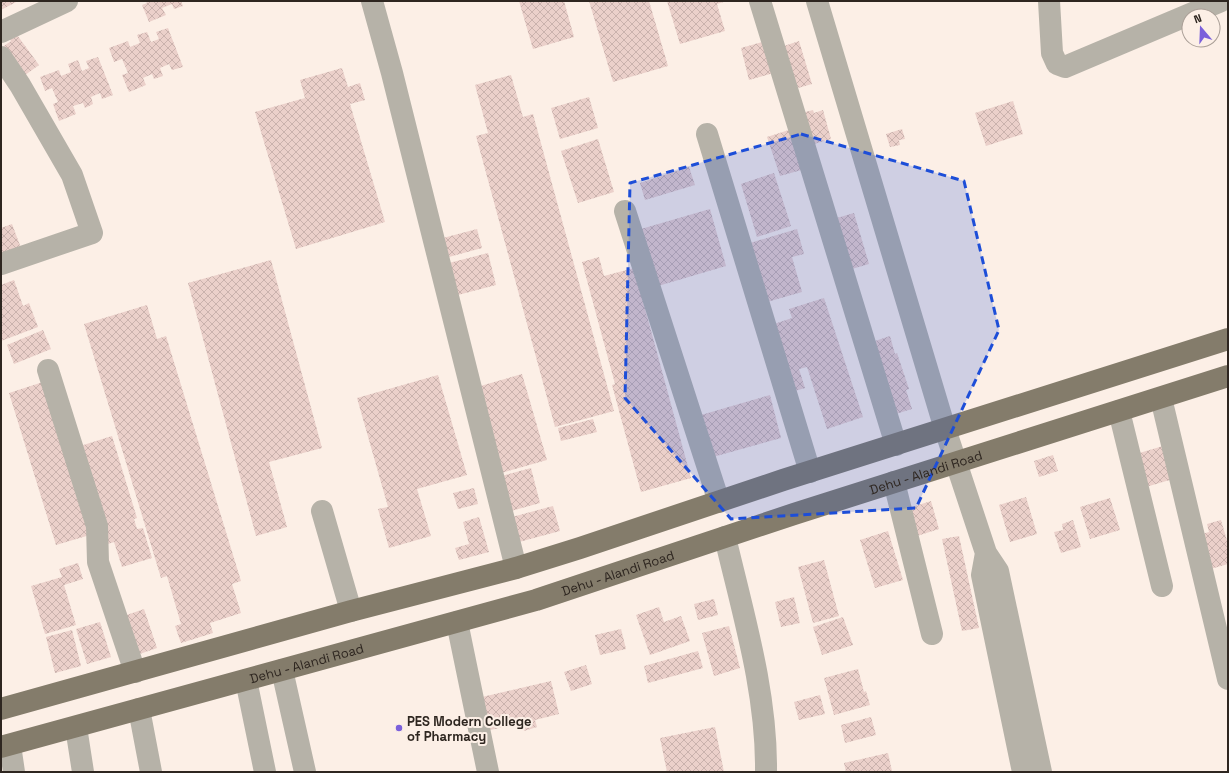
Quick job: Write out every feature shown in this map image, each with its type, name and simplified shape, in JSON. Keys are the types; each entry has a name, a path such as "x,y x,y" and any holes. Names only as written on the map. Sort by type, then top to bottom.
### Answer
{"main road":[{"path":"1,709 351,611 516,568 896,444 1228,339"},
{"name":"Dehu - Alandi Road","path":"6,746 536,600 894,482 1228,376"}],"street":[{"path":"1,32 67,1"},
{"path":"372,1 392,73 516,568"},
{"path":"760,1 896,444"},
{"path":"817,1 945,429 986,553 998,571 1013,681 1023,772"},
{"path":"1049,1 1052,53 1057,64 1065,67 1221,1"},
{"path":"1,57 8,82 72,176 92,232 1,264"},
{"path":"707,134 810,472"},
{"path":"624,211 719,502"},
{"path":"48,370 97,526 98,562 135,672"},
{"path":"1161,398 1228,679"},
{"path":"1118,411 1162,586"},
{"path":"894,482 932,634"},
{"path":"322,511 351,611"},
{"path":"725,537 758,676 766,737 766,772"},
{"path":"457,622 488,772"},
{"path":"282,670 305,772"},
{"path":"246,680 265,772"},
{"path":"1013,681 1041,772"},
{"path":"139,709 151,772"},
{"path":"76,727 84,772"},
{"path":"6,746 14,772"}],"highlighted area":[{"path":"801,134 964,181 999,330 916,508 731,519 625,398 630,183"}],"building":[{"path":"1,1 18,1 1,10"},
{"path":"146,1 181,1 183,6 174,9 172,4 162,8 166,15 149,22 142,5 147,3"},
{"path":"519,1 564,1 574,37 533,49"},
{"path":"589,1 649,1 668,66 613,82"},
{"path":"667,1 727,1 717,4 725,31 680,44"},
{"path":"12,28 39,65 21,78 1,48 11,41 5,34"},
{"path":"168,28 183,67 172,70 169,64 160,68 163,76 154,79 152,74 143,78 146,85 129,92 122,75 128,73 122,59 114,62 109,48 128,41 130,47 140,43 137,35 147,32 151,42 159,39 156,32"},
{"path":"766,41 774,73 749,80 741,48"},
{"path":"799,41 812,84 791,90 778,48"},
{"path":"98,57 113,95 102,99 100,93 91,97 93,104 85,108 83,103 73,106 76,114 59,121 53,104 58,102 52,88 45,91 40,77 59,70 61,76 71,72 68,64 78,60 82,71 89,68 86,61"},
{"path":"342,68 348,87 360,83 365,100 350,104 385,222 296,249 255,112 305,98 300,80"},
{"path":"511,75 523,117 533,114 614,411 555,427 476,136 488,133 475,85"},
{"path":"589,97 598,128 560,139 551,108"},
{"path":"1013,101 1023,134 986,146 975,113"},
{"path":"813,110 814,113 823,110 831,139 807,146 798,114"},
{"path":"792,129 805,169 780,176 767,137"},
{"path":"902,129 905,139 899,140 900,145 890,147 886,134"},
{"path":"598,139 614,192 578,203 561,151"},
{"path":"689,167 695,185 645,200 640,183"},
{"path":"774,173 791,226 757,237 741,184"},
{"path":"710,209 726,266 658,286 641,229"},
{"path":"854,213 869,264 845,271 830,220"},
{"path":"12,224 21,248 1,255 1,228"},
{"path":"477,229 482,248 449,257 443,238"},
{"path":"797,229 804,254 792,257 802,292 767,302 750,243"},
{"path":"488,253 496,285 458,295 449,263"},
{"path":"599,257 604,276 634,268 691,478 641,492 612,385 615,384 582,262"},
{"path":"271,260 322,448 269,462 287,527 256,536 188,283"},
{"path":"14,280 23,306 29,303 38,327 1,341 1,285"},
{"path":"824,298 863,417 827,429 807,367 799,369 805,388 795,391 774,324 792,318 789,309"},
{"path":"147,305 157,339 166,336 241,581 232,584 241,613 210,623 213,633 181,643 175,626 181,624 167,576 161,578 84,324"},
{"path":"43,330 51,349 14,364 7,345"},
{"path":"890,336 895,354 897,353 909,389 906,390 912,409 889,416 866,344"},
{"path":"522,374 547,460 501,473 477,387"},
{"path":"438,375 467,475 417,489 431,536 389,548 378,509 388,507 357,398"},
{"path":"43,382 90,535 56,545 9,393"},
{"path":"770,395 781,438 713,457 701,415"},
{"path":"593,419 597,432 561,441 558,428"},
{"path":"112,436 137,518 134,519 137,529 143,528 152,558 122,567 114,542 108,544 77,447"},
{"path":"1163,446 1173,479 1146,487 1136,454"},
{"path":"1053,455 1058,471 1039,477 1034,461"},
{"path":"531,468 540,503 511,511 502,476"},
{"path":"474,488 478,504 458,509 453,493"},
{"path":"1026,497 1037,534 1010,542 999,505"},
{"path":"1110,498 1120,530 1090,539 1080,507"},
{"path":"931,501 939,529 917,536 909,508"},
{"path":"553,506 560,531 519,542 512,517"},
{"path":"479,517 489,552 459,560 455,548 469,544 463,522"},
{"path":"1073,520 1081,547 1061,553 1054,532 1063,530 1062,524"},
{"path":"1221,520 1228,544 1228,564 1207,570 1202,534 1209,532 1207,524"},
{"path":"888,531 903,580 875,588 860,540"},
{"path":"959,536 979,628 962,631 942,539"},
{"path":"824,560 839,616 813,623 798,567"},
{"path":"78,563 83,579 64,585 76,625 45,634 31,586 62,577 59,569"},
{"path":"794,597 800,623 781,627 775,602"},
{"path":"714,599 718,615 698,620 694,604"},
{"path":"659,607 664,622 681,616 690,641 650,655 636,615"},
{"path":"144,609 157,648 134,656 121,617"},
{"path":"843,617 853,645 822,655 813,627"},
{"path":"100,622 111,657 87,664 76,629"},
{"path":"729,626 740,668 714,676 702,633"},
{"path":"621,629 626,649 600,655 595,635"},
{"path":"72,630 81,666 55,673 46,637"},
{"path":"698,651 703,668 648,683 644,666"},
{"path":"586,665 592,684 571,691 564,672"},
{"path":"858,669 864,692 866,691 870,705 834,715 824,678"},
{"path":"551,681 559,714 535,720 537,727 524,731 522,723 490,730 482,697"},
{"path":"820,695 825,714 799,720 794,702"},
{"path":"871,717 876,735 845,743 841,725"},
{"path":"715,727 724,772 667,772 660,738"},
{"path":"888,753 892,771 846,772 844,763"}],"place":[{"name":"PES Modern College of Pharmacy","path":"399,728"}]}
